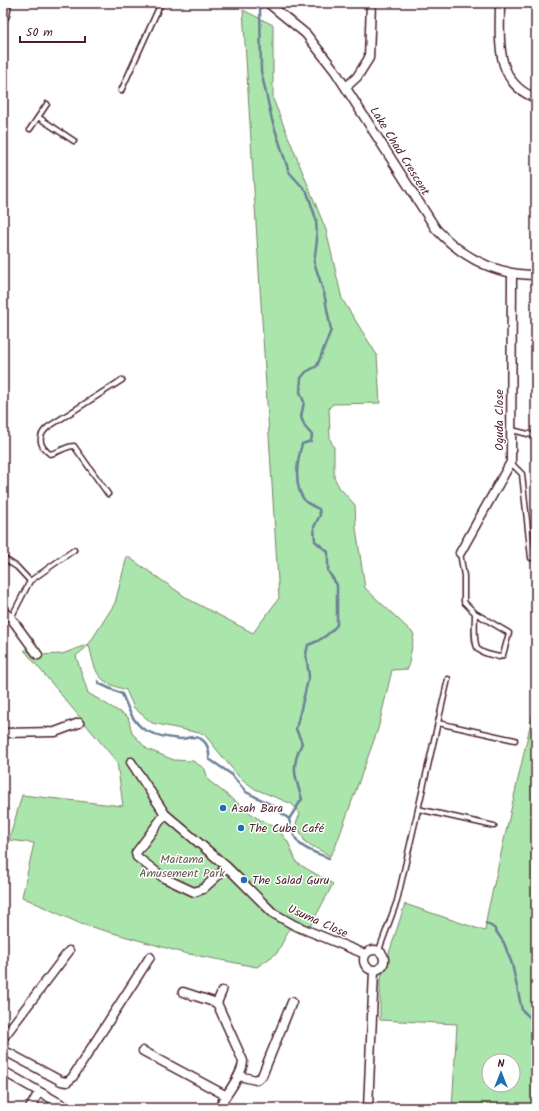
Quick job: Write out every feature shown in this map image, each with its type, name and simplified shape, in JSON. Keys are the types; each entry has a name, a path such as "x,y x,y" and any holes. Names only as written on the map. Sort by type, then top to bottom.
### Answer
{"street":[{"path":"3,15 5,3"},
{"name":"Lake Chad Crescent","path":"268,3 306,34 346,88 436,229 447,241 479,262 512,274 536,275"},
{"path":"346,88 357,77 369,58 371,3"},
{"path":"500,3 500,48 502,61 506,72 515,85 536,98"},
{"name":"Oguda Close","path":"460,553 511,462 512,274"},
{"path":"3,611 12,618 38,655"},
{"path":"3,733 55,732 79,723"},
{"name":"Usuma Close","path":"131,762 165,814 227,867 273,913 294,925 365,954"},
{"path":"165,814 138,850 136,857 164,878 194,892 203,890 227,867"},
{"path":"371,950 379,950 384,955 385,962 381,968 374,971 367,968 363,962 365,954 371,950"},
{"path":"3,1038 69,951"},
{"path":"3,1050 61,1081 67,1082 72,1078 150,958"},
{"path":"368,1108 374,971"},
{"path":"218,1108 225,1095 239,1076 243,1061 217,1003 222,991"},
{"path":"183,992 217,1003"},
{"path":"239,1076 256,1080 262,1076 292,1002"},
{"path":"143,1050 225,1095"},
{"path":"3,1071 68,1108"},
{"path":"30,1108 39,1092"}],"lane":[{"path":"121,91 161,3"},
{"path":"30,129 47,104"},
{"path":"38,117 74,141"},
{"path":"108,494 74,446 69,446 57,453 50,454 44,450 40,437 42,431 122,380"},
{"path":"511,430 536,436"},
{"path":"511,462 522,474 531,558"},
{"path":"12,618 30,581 74,550"},
{"path":"460,553 464,576 464,602 476,613 509,633 503,655 499,657 477,649 475,643 476,613"},
{"path":"3,558 17,567 30,581"},
{"path":"379,950 397,901 448,679"},
{"path":"438,723 515,740"},
{"path":"418,809 494,826"}],"green space":[{"name":"Maitama Amusement Park","path":"243,10 273,25 273,99 326,230 342,299 377,355 380,403 333,404 329,408 330,439 334,448 334,477 339,487 355,505 356,528 365,588 414,634 408,669 392,670 378,729 335,848 330,856 305,842 296,823 300,814 292,804 255,789 239,777 204,734 152,723 134,708 126,690 108,683 98,675 93,663 89,645 76,656 88,693 128,717 132,733 147,749 174,760 193,761 205,769 208,780 257,818 278,829 288,842 297,863 333,884 305,936 290,928 277,953 257,967 184,953 81,924 22,897 34,843 9,840 22,795 123,806 117,762 24,650 38,655 62,654 89,644 115,603 127,556 190,600 253,633 279,598"},
{"path":"536,700 536,1108 452,1108 457,1024 380,1020 380,981 405,904 485,931 487,915"}],"waterway":[{"path":"260,6 261,71 272,120 289,172 307,192 316,219 317,240 314,262 324,293 331,330 317,366 306,372 301,378 300,392 304,402 301,417 305,427 312,435 311,441 302,444 297,481 301,495 305,501 319,509 320,515 314,527 315,541 328,552 328,571 337,585 337,625 324,637 308,645 306,654 309,676 296,729 302,743 295,764 297,783 302,799 289,819"},
{"path":"98,681 100,684 122,694 134,719 145,730 167,737 181,739 193,737 204,741 209,751 209,759 231,774 246,792 270,804 289,819 294,836 302,846 329,858"},
{"path":"486,923 494,928 504,943 512,964 522,1010 536,1023"}],"place":[{"name":"Asah Bara","path":"223,808"},
{"name":"The Cube Café","path":"241,828"},
{"name":"The Salad Guru","path":"244,880"}]}
